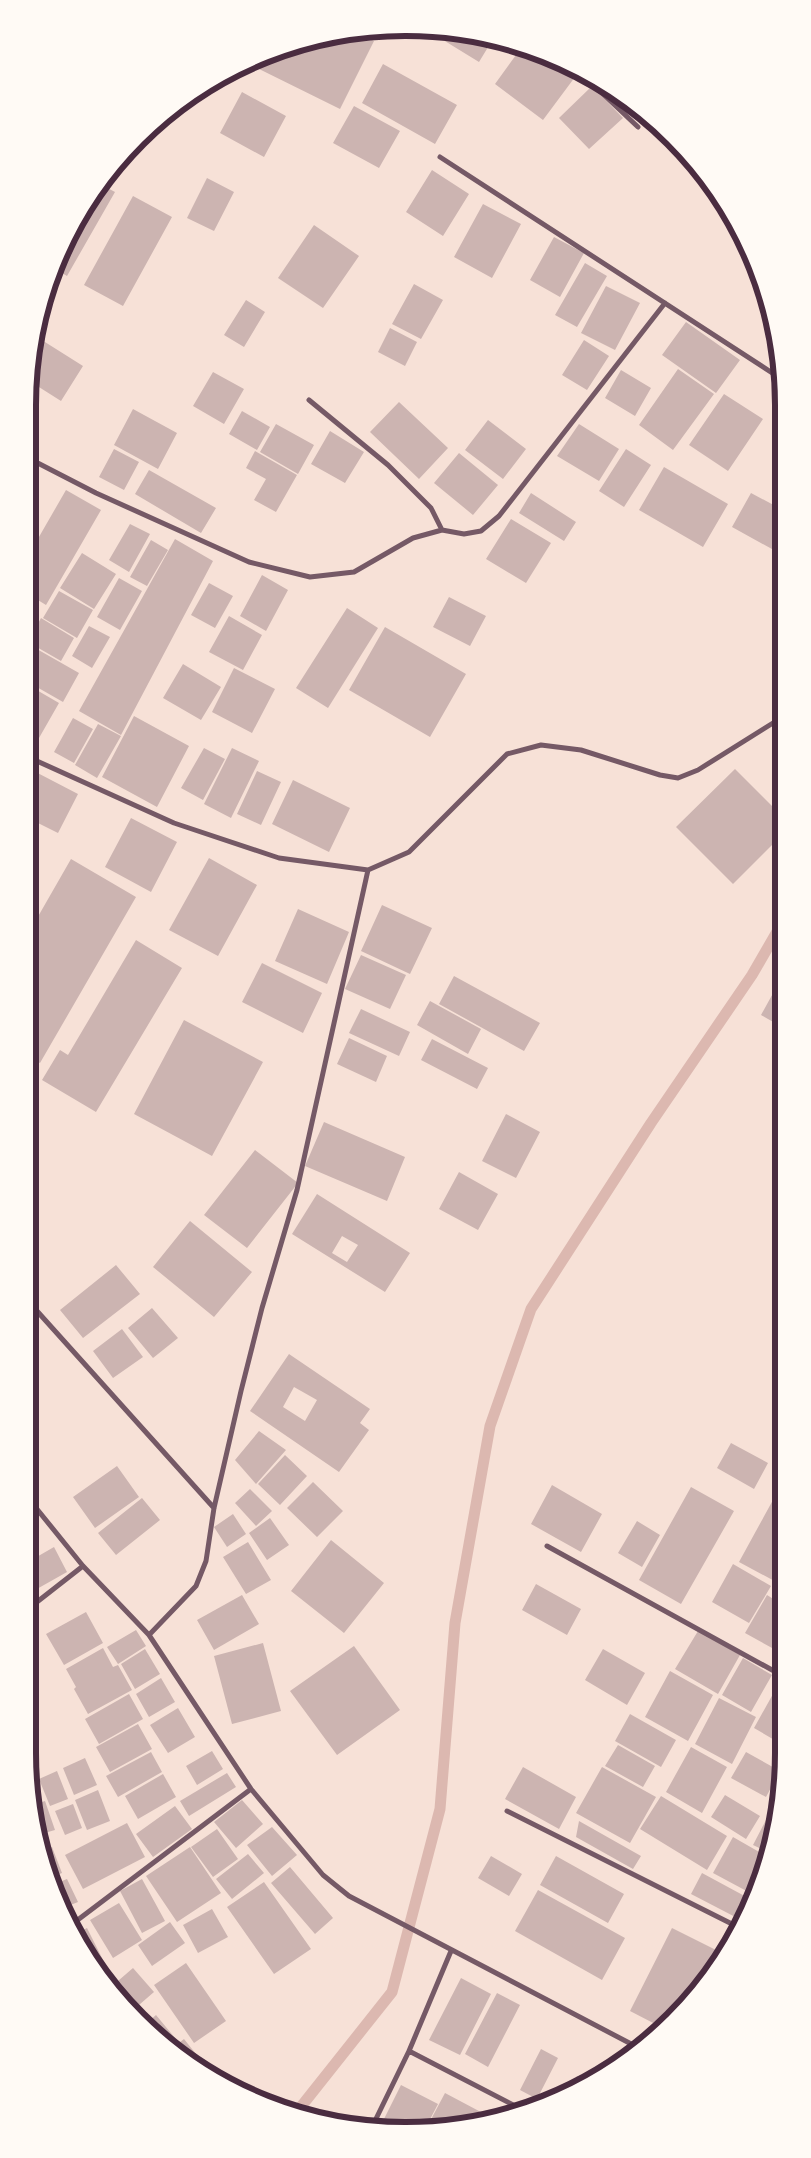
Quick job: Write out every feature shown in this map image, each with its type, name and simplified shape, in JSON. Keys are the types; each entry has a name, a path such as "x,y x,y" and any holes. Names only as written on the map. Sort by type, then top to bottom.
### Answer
{"street":[{"path":"601,93 638,127"},
{"path":"440,157 773,374"},
{"path":"36,462 96,493 249,562 310,577 354,572 414,538 442,530 464,534 481,531 499,516 665,303"},
{"path":"309,400 388,465 431,508 442,530"},
{"path":"36,761 174,823 279,858 368,870 409,852 507,754 541,745 581,750 660,776 678,778 698,770 775,722"},
{"path":"149,1635 196,1586 206,1561 214,1508 262,1308 297,1190 368,870"},
{"path":"36,1310 214,1508"},
{"path":"36,1508 83,1566 149,1635 251,1789 323,1875 350,1896 451,1951 631,2044"},
{"path":"547,1546 775,1672"},
{"path":"36,1603 83,1566"},
{"path":"77,1921 251,1789"},
{"path":"508,1811 732,1924"},
{"path":"375,2121 409,2051 451,1951"},
{"path":"409,2051 514,2105"}],"building":[{"path":"368,38 374,41 340,109 256,68 310,49 333,43"},
{"path":"440,38 489,46 479,62"},
{"path":"517,54 547,64 575,77 543,120 495,84"},
{"path":"383,64 457,105 435,144 362,103"},
{"path":"591,87 623,118 589,149 559,118"},
{"path":"242,92 286,116 264,157 220,133"},
{"path":"354,106 400,131 379,168 333,143"},
{"path":"432,170 469,194 443,236 406,212"},
{"path":"207,178 234,192 214,231 187,218"},
{"path":"107,188 115,192 67,276 61,273 74,242 98,200"},
{"path":"133,196 172,217 123,306 84,285"},
{"path":"483,204 521,224 492,278 454,257"},
{"path":"314,225 359,256 323,308 278,278"},
{"path":"554,237 584,253 560,297 530,280"},
{"path":"585,263 607,276 577,327 555,315"},
{"path":"414,284 443,300 421,339 392,324"},
{"path":"606,286 640,303 615,350 581,333"},
{"path":"246,300 265,312 244,347 224,335"},
{"path":"686,322 740,360 716,393 662,355"},
{"path":"390,328 417,342 405,366 378,352"},
{"path":"42,340 83,366 61,401 37,386"},
{"path":"584,340 609,356 587,390 562,375"},
{"path":"678,369 714,394 673,450 639,425"},
{"path":"621,370 651,388 635,416 605,398"},
{"path":"213,372 244,389 224,424 193,406"},
{"path":"724,394 763,419 728,471 689,445"},
{"path":"399,402 448,448 419,479 370,432"},
{"path":"133,409 177,433 158,469 114,445"},
{"path":"242,411 270,427 257,450 229,434"},
{"path":"488,420 526,449 503,479 465,450"},
{"path":"276,424 314,445 298,474 260,452"},
{"path":"579,424 619,449 599,481 557,456"},
{"path":"330,431 364,452 345,483 311,464"},
{"path":"114,449 139,462 124,490 99,477"},
{"path":"626,449 651,465 624,507 599,491"},
{"path":"255,451 297,475 276,512 254,500 266,479 246,468"},
{"path":"459,453 498,485 473,515 434,483"},
{"path":"664,467 728,504 703,547 639,510"},
{"path":"149,470 216,508 201,533 135,494"},
{"path":"66,490 101,510 46,605 36,599 36,542"},
{"path":"531,493 576,522 564,541 519,513"},
{"path":"751,493 775,506 775,551 732,527"},
{"path":"511,519 551,543 526,583 486,559"},
{"path":"130,524 150,534 129,572 109,560"},
{"path":"175,539 213,561 121,735 79,711"},
{"path":"151,540 168,550 147,586 130,577"},
{"path":"82,553 116,574 94,609 60,588"},
{"path":"262,575 288,590 266,631 240,616"},
{"path":"119,578 142,591 120,630 97,617"},
{"path":"209,583 233,596 215,628 191,615"},
{"path":"59,591 93,610 77,638 43,618"},
{"path":"449,597 486,616 470,646 433,627"},
{"path":"347,608 378,628 328,708 296,688"},
{"path":"229,616 262,635 243,670 209,652"},
{"path":"41,618 74,638 61,661 36,647 36,627"},
{"path":"89,626 110,637 92,668 72,656"},
{"path":"385,627 466,674 430,737 349,690"},
{"path":"36,649 79,673 63,702 36,687"},
{"path":"183,664 221,687 201,720 163,698"},
{"path":"234,668 275,689 252,733 212,712"},
{"path":"36,690 59,703 36,743"},
{"path":"134,716 189,746 157,807 102,777"},
{"path":"73,718 93,729 74,763 54,752"},
{"path":"98,724 121,736 97,778 75,765"},
{"path":"204,748 225,759 203,800 181,788"},
{"path":"232,748 259,761 231,818 204,804"},
{"path":"735,769 775,809 775,842 733,884 676,827"},
{"path":"257,771 281,782 261,825 237,814"},
{"path":"36,772 78,794 58,833 36,822"},
{"path":"293,780 350,808 329,852 272,824"},
{"path":"131,818 177,842 151,892 105,867"},
{"path":"209,858 257,885 218,956 169,930"},
{"path":"71,859 136,897 40,1063 36,1061 36,920"},
{"path":"382,905 432,928 410,974 361,951"},
{"path":"298,909 349,932 327,984 275,961"},
{"path":"136,940 182,968 96,1112 42,1080 60,1050 68,1055"},
{"path":"361,955 406,975 390,1009 345,989"},
{"path":"262,963 322,993 303,1033 242,1002"},
{"path":"454,976 540,1023 524,1051 439,1004"},
{"path":"775,990 775,1023 761,1015"},
{"path":"430,1001 481,1029 468,1054 417,1025"},
{"path":"361,1009 410,1032 399,1056 349,1033"},
{"path":"184,1020 263,1062 212,1156 134,1114"},
{"path":"349,1038 387,1056 376,1082 337,1064"},
{"path":"432,1039 488,1068 477,1089 421,1060"},
{"path":"506,1114 540,1132 516,1178 482,1161"},
{"path":"324,1122 405,1157 387,1201 305,1166"},
{"path":"255,1150 298,1183 247,1248 204,1215"},
{"path":"459,1172 498,1194 478,1230 439,1209"},
{"path":"317,1194 410,1253 385,1292 292,1234","holes":["342,1236 358,1245 347,1262 332,1253"]},
{"path":"190,1221 252,1272 214,1317 153,1267"},
{"path":"116,1265 140,1294 83,1338 60,1310"},
{"path":"152,1308 178,1338 153,1358 128,1328"},
{"path":"122,1329 143,1357 113,1378 93,1351"},
{"path":"289,1354 370,1409 360,1423 369,1430 339,1472 250,1411","holes":["294,1387 317,1400 305,1421 283,1407"]},
{"path":"259,1431 286,1450 256,1484 235,1460"},
{"path":"731,1443 768,1463 754,1489 717,1468"},
{"path":"285,1455 307,1476 280,1505 258,1484"},
{"path":"117,1466 139,1497 95,1528 73,1497"},
{"path":"313,1482 343,1511 317,1537 287,1508"},
{"path":"552,1485 602,1514 581,1552 531,1524"},
{"path":"691,1487 734,1511 681,1604 639,1580"},
{"path":"250,1489 272,1511 256,1526 235,1503"},
{"path":"775,1496 775,1581 739,1562"},
{"path":"142,1498 160,1520 116,1555 98,1533"},
{"path":"233,1514 246,1534 227,1547 214,1527"},
{"path":"270,1518 289,1545 267,1560 249,1533"},
{"path":"637,1521 660,1535 642,1567 618,1553"},
{"path":"331,1540 384,1583 344,1633 291,1591"},
{"path":"248,1542 271,1580 246,1594 223,1557"},
{"path":"54,1547 67,1572 36,1589 36,1557"},
{"path":"733,1564 771,1586 749,1623 712,1602"},
{"path":"536,1584 581,1609 567,1635 522,1610"},
{"path":"242,1595 259,1624 214,1650 197,1620"},
{"path":"767,1595 775,1600 775,1650 745,1633"},
{"path":"86,1612 103,1643 64,1665 46,1634"},
{"path":"136,1630 146,1646 118,1664 107,1647"},
{"path":"698,1631 740,1655 718,1694 675,1669"},
{"path":"263,1643 281,1711 232,1724 214,1656"},
{"path":"354,1646 400,1710 337,1755 290,1691"},
{"path":"103,1648 113,1667 118,1665 132,1690 88,1714 74,1689 76,1687 66,1669"},
{"path":"145,1649 160,1674 135,1689 121,1664"},
{"path":"603,1649 645,1673 627,1705 585,1680"},
{"path":"743,1658 772,1675 751,1712 722,1695"},
{"path":"670,1671 713,1695 688,1741 645,1717"},
{"path":"161,1678 175,1702 149,1717 136,1694"},
{"path":"775,1690 775,1740 754,1728"},
{"path":"129,1694 143,1719 99,1744 85,1719"},
{"path":"719,1698 756,1717 732,1764 695,1744"},
{"path":"178,1708 195,1737 168,1753 150,1725"},
{"path":"630,1714 676,1740 661,1767 615,1741"},
{"path":"138,1724 152,1749 110,1772 96,1747"},
{"path":"618,1745 655,1766 643,1787 605,1766"},
{"path":"691,1747 727,1767 702,1813 666,1792"},
{"path":"212,1751 223,1769 197,1785 186,1766"},
{"path":"151,1752 162,1772 118,1797 106,1776"},
{"path":"746,1752 774,1768 773,1783 766,1797 731,1778"},
{"path":"85,1758 97,1785 74,1795 63,1768"},
{"path":"523,1767 576,1797 559,1829 505,1799"},
{"path":"602,1767 656,1797 630,1843 576,1813"},
{"path":"57,1771 68,1799 50,1806 39,1779"},
{"path":"227,1773 236,1787 189,1816 180,1801"},
{"path":"163,1774 176,1797 138,1819 125,1796"},
{"path":"98,1790 110,1821 87,1830 75,1800"},
{"path":"725,1795 760,1816 746,1839 711,1817"},
{"path":"661,1796 727,1836 707,1870 640,1829"},
{"path":"242,1800 263,1824 236,1848 214,1822"},
{"path":"45,1801 55,1830 45,1833 39,1803"},
{"path":"73,1804 82,1828 65,1835 55,1811"},
{"path":"175,1806 192,1829 153,1857 136,1834"},
{"path":"767,1818 769,1819 768,1825 762,1849 753,1845"},
{"path":"579,1821 641,1856 633,1869 576,1837"},
{"path":"127,1823 145,1857 83,1889 65,1855"},
{"path":"272,1827 297,1855 272,1876 247,1845"},
{"path":"217,1829 238,1859 213,1877 191,1847"},
{"path":"733,1837 761,1853 748,1892 713,1873"},
{"path":"52,1847 62,1873 57,1875 49,1848"},
{"path":"190,1847 221,1893 177,1922 146,1876"},
{"path":"248,1854 264,1873 232,1899 216,1879"},
{"path":"491,1856 522,1874 509,1896 478,1878"},
{"path":"556,1856 624,1894 608,1923 540,1885"},
{"path":"290,1867 333,1918 315,1934 271,1883"},
{"path":"702,1873 746,1897 736,1917 691,1894"},
{"path":"67,1879 78,1902 69,1906 60,1882"},
{"path":"142,1879 165,1921 142,1933 120,1891"},
{"path":"264,1882 311,1949 274,1974 227,1907"},
{"path":"538,1890 625,1938 602,1980 515,1931"},
{"path":"119,1903 142,1940 113,1958 90,1920"},
{"path":"212,1909 228,1937 198,1953 183,1925"},
{"path":"170,1922 185,1943 152,1966 138,1945"},
{"path":"87,1928 106,1966 98,1958 82,1930"},
{"path":"672,1928 716,1950 710,1962 683,1996 656,2024 630,2011"},
{"path":"186,1963 226,2021 194,2043 154,1985"},
{"path":"133,1968 154,1992 137,2006 117,1982"},
{"path":"461,1978 491,1994 460,2055 429,2040"},
{"path":"497,1993 520,2005 488,2067 465,2054"},
{"path":"156,2015 175,2038 174,2039 151,2020"},
{"path":"184,2039 200,2059 199,2060 179,2043"},
{"path":"541,2049 558,2058 538,2097 535,2098 520,2090"},
{"path":"401,2085 438,2104 429,2121 389,2121 384,2119"},
{"path":"445,2093 484,2114 454,2119 430,2121"}],"waterway":[{"path":"301,2106 392,1992 440,1809 455,1623 490,1426 531,1309 651,1123 752,975 775,935"}]}
